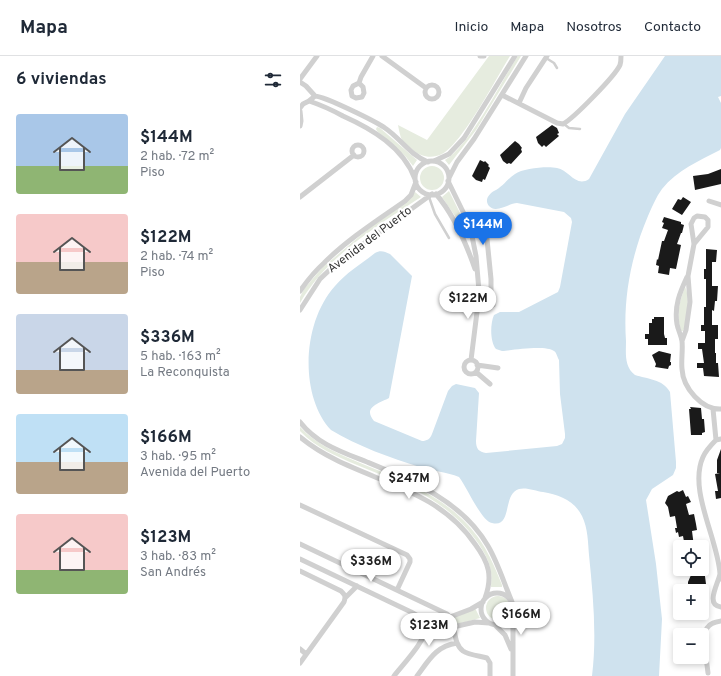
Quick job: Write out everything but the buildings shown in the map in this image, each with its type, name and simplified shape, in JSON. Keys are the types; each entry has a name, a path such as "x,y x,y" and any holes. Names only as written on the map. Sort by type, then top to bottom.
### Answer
{"street":[{"path":"317,56 302,71 300,81 315,96 326,99 377,123 385,128 413,153 431,162 443,165 446,169 448,179 472,232 479,291 478,314 471,360 465,364 464,370 470,374 476,372"},
{"path":"359,83 373,56"},
{"path":"382,56 426,88"},
{"path":"415,180 420,166 449,154 464,138 515,56"},
{"path":"432,195 444,189 461,155 474,139 526,56"},
{"path":"502,95 557,123 563,124 614,74 620,64 621,56"},
{"path":"519,103 523,93 546,57"},
{"path":"300,126 302,121 300,109 303,104 315,96"},
{"path":"309,101 321,105 372,130 392,145 405,162 422,191 432,195 451,214 478,278"},
{"path":"372,130 377,123"},
{"path":"300,197 354,155"},
{"name":"Avenida del Puerto","path":"300,291 324,262 352,239 405,201 414,189 415,180"},
{"name":"Avenida del Puerto","path":"300,310 320,279 338,262 432,195"},
{"path":"709,201 721,205"},
{"path":"694,244 708,227 708,220 705,217 697,216 691,224 694,244 688,276 680,293 676,314 678,331 682,341 683,377 694,396 700,402 713,409 721,409"},
{"path":"493,305 491,300 491,279 486,229 488,224 493,220 497,218 502,219"},
{"path":"460,233 486,229"},
{"path":"472,232 486,238"},
{"path":"488,249 494,252"},
{"path":"682,341 686,330 690,302 688,276"},
{"path":"471,360 477,365 498,368"},
{"path":"476,372 477,365"},
{"path":"476,372 490,384"},
{"path":"713,409 719,439 707,450 703,457 699,472 699,481 702,505 718,556 720,576 712,598 715,605 721,607"},
{"path":"300,422 314,437 327,446 416,483 431,491 456,509 475,529 489,547 514,607 513,676"},
{"path":"300,437 320,452 422,497 435,505 452,519 473,541 484,558 490,577 482,606 482,614 505,635 514,659"},
{"path":"300,505 407,555 410,562 397,590"},
{"path":"300,544 440,610 450,617 457,643 464,652 487,658 490,663 490,676"},
{"path":"300,559 423,619 427,624 426,631 421,641 394,676"},
{"path":"300,571 341,591 345,595 345,598"},
{"path":"300,663 344,602 345,598 357,586"},
{"path":"438,624 450,617 471,609 484,600 488,595 497,593 506,595 512,602"},
{"path":"427,624 438,624 453,627 475,622 501,624 509,620 513,614"},
{"path":"707,675 706,630 712,624 721,621"},
{"path":"417,676 438,650 449,644 457,643"},
{"path":"300,649 306,654"}],"lane":[{"path":"546,57 554,63 557,68"},
{"path":"563,124 573,129 580,128"},
{"path":"432,195 435,214 449,238"}],"shaded area":[{"path":"489,56 510,56 469,124 450,148 438,156 423,156 404,143 398,125 427,140"},
{"path":"518,56 521,56 476,130 449,165 445,160 465,141 475,127"},
{"path":"377,127 417,160 413,166 406,157 377,131"},
{"path":"432,166 441,169 444,178 441,187 432,190 423,187 420,178 423,169"},
{"path":"449,191 462,217 457,219 442,197"},
{"path":"415,192 421,197 370,231 339,256 311,286 300,303 300,297 304,289 322,268"},
{"path":"685,287 688,296 687,316 685,327 683,331 681,331 679,309"},
{"path":"300,427 322,445 347,458 417,487 448,507 474,532 485,548 502,587 491,587 490,566 476,540 456,518 443,507 417,491 327,451 306,437 300,431"},
{"path":"498,596 503,597 509,603 509,613 503,619 498,620 493,619 487,613 486,608 487,603 493,597"},
{"path":"475,608 480,618 458,624 455,621 454,617"}],"water":[{"path":"665,56 721,56 721,96 718,97 721,103 721,148 720,150 696,162 674,176 660,192 648,216 637,246 627,293 625,325 627,364 631,372 635,375 659,382 663,384 670,392 676,462 676,468 673,475 652,489 646,500 656,564 662,619 659,676 592,676 594,616 592,585 587,530 579,510 566,499 549,493 525,488 514,492 503,520 498,523 492,523 483,516 459,477 386,456 331,430 321,416 314,399 310,380 309,360 311,340 316,320 324,302 339,281 375,253 380,251 388,253 412,276 389,398 371,409 371,416 374,421 422,441 427,440 432,434 448,391 456,384 475,388 479,393 476,441 477,448 481,452 486,453 557,446 562,444 565,434 560,394 559,360 556,353 550,349 544,348 502,351 496,349 492,338 491,328 494,315 500,312 519,312 558,292 572,222 571,218 564,212 517,203 495,209 489,206 487,199 490,194 512,176 529,169 553,167 561,169 576,180 584,181 589,179 625,114"}]}
